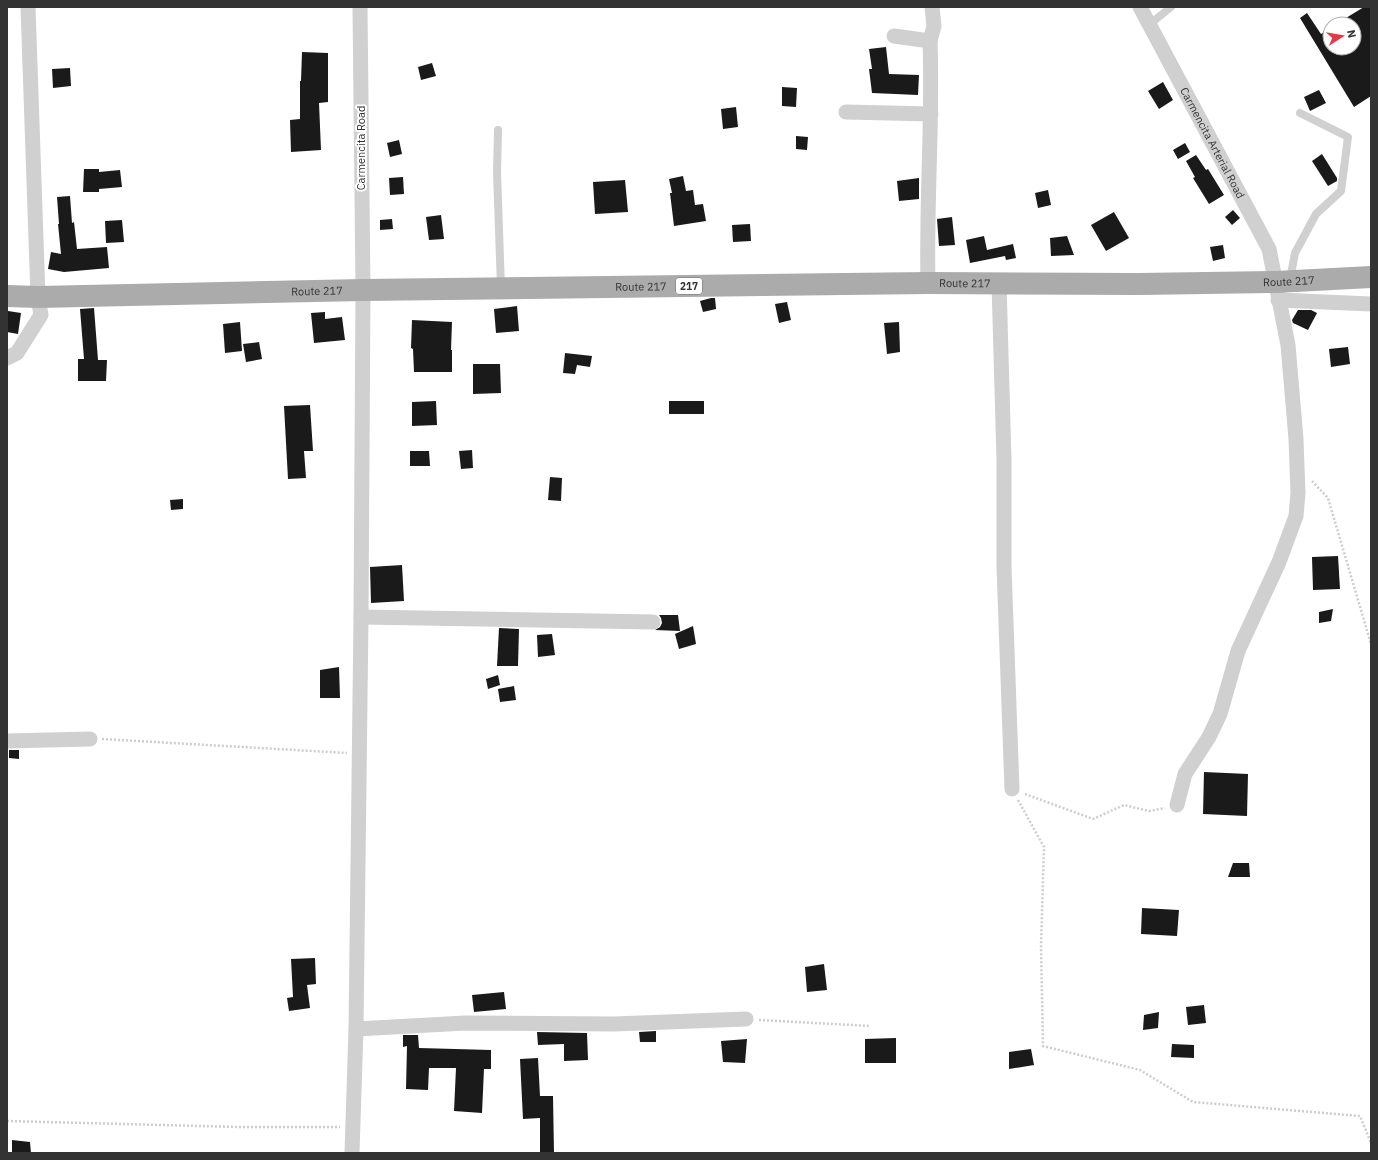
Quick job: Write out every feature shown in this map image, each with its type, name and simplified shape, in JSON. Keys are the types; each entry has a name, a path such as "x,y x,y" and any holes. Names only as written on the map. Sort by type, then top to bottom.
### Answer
{"main road":[{"name":"Route 217","path":"7,296 38,297 363,290 999,282 1282,287 1371,277"}],"street":[{"path":"7,358 17,353 41,315 38,297 28,7"},
{"name":"Carmencita Road","path":"352,1153 356,1029 363,290 360,7"},
{"path":"928,283 927,244 931,114 930,41 934,26 932,7"},
{"name":"Carmencita Arterial Road","path":"1140,7 1268,249 1282,287 1293,393 1297,464 1298,493 1296,516 1279,562 1238,651 1220,714 1209,737 1185,774 1177,805"},
{"path":"894,36 930,41"},
{"path":"846,112 931,114"},
{"path":"999,282 1004,460 1004,567 1012,789"},
{"path":"1282,287 1371,304"},
{"path":"360,617 653,622"},
{"path":"7,741 90,738"},
{"path":"356,1029 465,1023 614,1024 746,1019"}],"lane":[{"path":"1150,24 1171,7"},
{"path":"1282,287 1295,253 1316,214 1341,191 1348,137 1300,113"},
{"path":"498,130 497,172 501,289"}],"path":[{"path":"1297,464 1328,498 1371,644"},
{"path":"90,738 359,754"},
{"path":"1012,789 1093,819 1124,805 1149,811 1177,805"},
{"path":"1012,789 1044,847 1041,945 1044,1046 1140,1070 1193,1102 1360,1116 1371,1143"},
{"path":"746,1019 870,1026"},
{"path":"7,1121 238,1127 353,1127"}],"building":[{"path":"1364,7 1371,7 1371,96 1354,107 1323,56 1362,56 1362,16 1349,16"},
{"path":"1307,13 1321,34 1322,33 1322,54 1300,18"},
{"path":"886,47 889,74 919,75 918,95 872,93 869,69 872,69 869,49"},
{"path":"302,52 328,53 328,102 319,103 321,150 291,152 290,120 300,119"},
{"path":"432,63 436,76 421,80 418,67"},
{"path":"70,68 71,86 53,88 52,69"},
{"path":"1163,82 1173,100 1159,109 1148,91"},
{"path":"782,87 797,88 796,107 782,106"},
{"path":"1319,90 1326,103 1310,111 1304,97"},
{"path":"736,107 738,127 723,129 721,109"},
{"path":"796,136 808,137 807,150 796,149"},
{"path":"399,140 402,154 390,157 387,143"},
{"path":"1185,143 1190,152 1178,159 1173,150"},
{"path":"1322,154 1337,178 1337,181 1328,186 1312,161"},
{"path":"1196,155 1206,170 1208,169 1224,195 1209,204 1193,178 1195,177 1186,161"},
{"path":"84,169 99,169 99,172 120,170 122,187 99,189 99,192 83,192"},
{"path":"683,176 686,191 693,190 695,205 703,204 706,221 674,226 670,193 672,193 669,179"},
{"path":"403,177 404,194 390,195 389,178"},
{"path":"919,178 919,199 899,201 897,181"},
{"path":"625,180 628,212 595,214 593,182"},
{"path":"1048,190 1051,205 1038,208 1035,193"},
{"path":"70,196 72,223 74,222 77,249 107,247 109,268 64,272 48,269 51,252 61,254 57,197"},
{"path":"1233,210 1240,218 1232,225 1225,217"},
{"path":"1114,212 1129,238 1106,251 1091,225"},
{"path":"441,215 444,239 429,240 426,217"},
{"path":"952,217 955,245 939,246 937,219"},
{"path":"392,219 393,229 380,230 380,220"},
{"path":"122,220 124,242 106,243 105,221"},
{"path":"750,224 751,241 733,242 732,225"},
{"path":"984,236 987,250 1013,244 1016,258 1006,260 1005,256 970,263 966,240"},
{"path":"1067,236 1074,255 1051,256 1050,238"},
{"path":"1223,245 1225,258 1213,261 1210,247"},
{"path":"715,298 716,309 703,312 700,301"},
{"path":"787,302 791,320 779,323 775,304"},
{"path":"517,306 519,331 496,333 494,309"},
{"path":"94,308 98,360 107,360 106,381 78,381 78,359 84,359 80,309"},
{"path":"1298,310 1311,310 1317,313 1308,330 1293,323 1292,320"},
{"path":"8,311 21,313 18,334 7,332"},
{"path":"325,312 325,319 342,317 345,340 314,343 311,313"},
{"path":"412,320 452,322 452,372 414,372 413,349 411,348"},
{"path":"240,322 242,351 225,353 223,324"},
{"path":"899,322 900,352 887,354 884,323"},
{"path":"259,342 262,359 246,362 243,344"},
{"path":"1348,347 1350,364 1331,367 1329,349"},
{"path":"565,353 592,356 590,367 577,365 575,374 563,373"},
{"path":"473,364 500,364 501,393 473,394"},
{"path":"436,401 437,425 412,426 412,402"},
{"path":"669,401 704,401 704,414 669,414"},
{"path":"310,405 313,451 304,451 306,478 288,479 284,406"},
{"path":"472,450 473,468 461,469 459,451"},
{"path":"410,451 429,451 430,466 410,466"},
{"path":"550,477 562,478 561,501 548,500"},
{"path":"183,499 183,509 171,510 170,500"},
{"path":"1338,556 1340,589 1313,590 1312,557"},
{"path":"402,565 404,601 371,603 370,567"},
{"path":"1333,609 1331,621 1319,623 1319,612"},
{"path":"659,615 678,615 680,631 655,630 660,627 662,623"},
{"path":"693,626 696,644 679,649 675,634"},
{"path":"499,628 519,629 518,666 497,666"},
{"path":"552,634 555,655 538,657 537,635"},
{"path":"339,667 340,698 320,698 320,670"},
{"path":"498,675 500,685 488,689 486,679"},
{"path":"514,686 516,700 500,702 498,689"},
{"path":"9,750 19,750 19,759 9,758"},
{"path":"1204,772 1248,774 1247,816 1203,814"},
{"path":"1233,863 1249,863 1250,877 1228,877"},
{"path":"1142,908 1179,910 1177,936 1141,934"},
{"path":"315,958 316,984 307,985 310,1008 289,1011 287,998 293,997 291,959"},
{"path":"824,964 827,990 807,992 805,967"},
{"path":"504,992 506,1009 474,1012 472,995"},
{"path":"1204,1005 1206,1023 1188,1025 1186,1007"},
{"path":"1159,1012 1158,1028 1143,1030 1144,1015"},
{"path":"656,1031 656,1042 640,1042 639,1032"},
{"path":"537,1032 587,1033 588,1060 564,1061 564,1044 538,1045"},
{"path":"403,1035 418,1035 419,1048 491,1050 491,1069 484,1069 482,1113 454,1111 456,1068 429,1068 428,1090 406,1089 407,1046 403,1047"},
{"path":"896,1038 896,1063 865,1063 865,1039"},
{"path":"747,1039 745,1063 723,1062 721,1041"},
{"path":"1172,1044 1194,1045 1194,1058 1171,1057"},
{"path":"1031,1049 1034,1065 1009,1069 1009,1052"},
{"path":"538,1058 540,1096 553,1096 554,1153 540,1153 540,1118 523,1119 520,1059"},
{"path":"12,1140 30,1142 31,1153 12,1153"}]}
